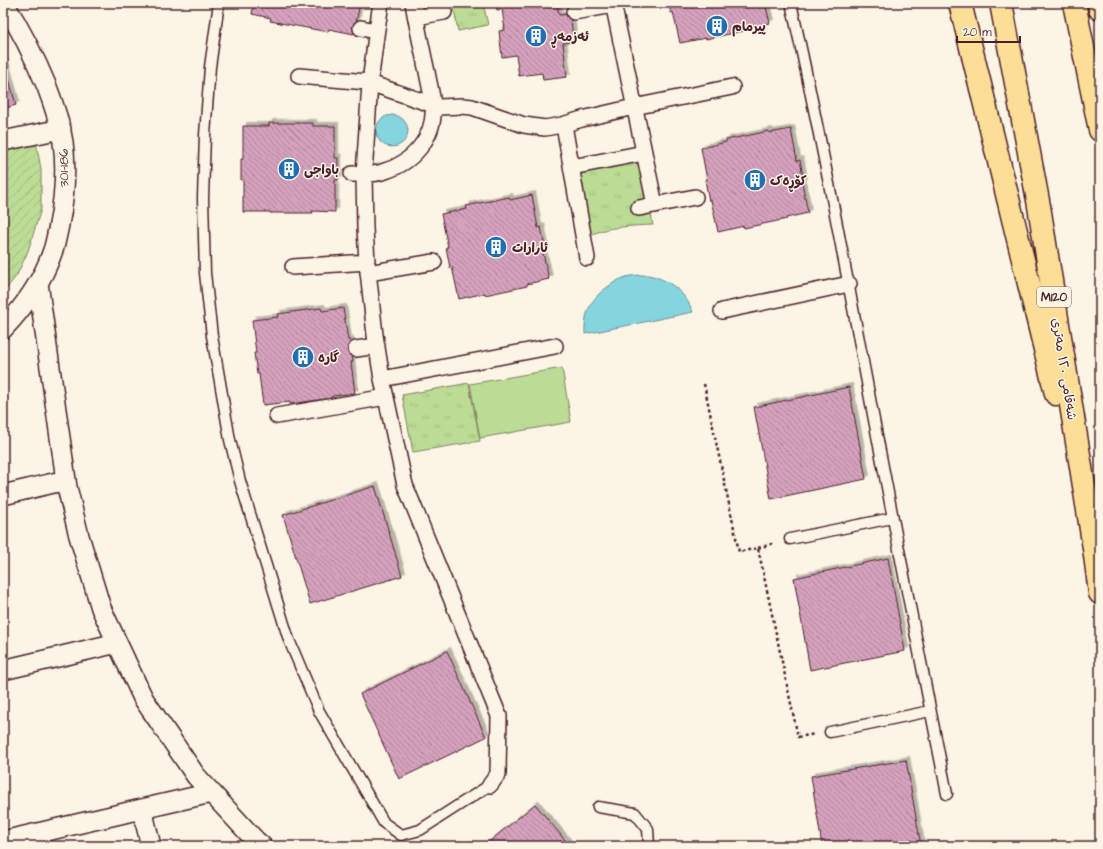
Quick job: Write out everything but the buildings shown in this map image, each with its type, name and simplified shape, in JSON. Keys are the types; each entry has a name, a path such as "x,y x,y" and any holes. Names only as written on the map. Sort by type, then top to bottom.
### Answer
{"highway":[{"path":"960,3 1094,548"},
{"name":"شەقامی ١٢٠ مەتری","path":"1001,3 1039,206 1100,593"},
{"path":"1074,3 1100,130"},
{"path":"1099,3 1100,9"}],"street":[{"name":"301-186","path":"3,329 16,315 38,283 53,252 60,218 65,175 63,142 56,113 39,68 27,42 4,3"},
{"path":"381,3 370,83 365,143 358,174 377,346 382,379 405,485 499,716 498,774 490,785"},
{"path":"574,12 613,4 655,205"},
{"path":"358,174 374,174 400,165 410,158 424,143 432,123 433,105 414,10 444,12"},
{"path":"361,28 376,31"},
{"path":"299,76 370,83 439,107 472,107 533,127 545,128 564,125 582,119 634,107 732,88"},
{"path":"564,125 587,258"},
{"path":"3,142 60,129"},
{"path":"572,167 644,153"},
{"path":"639,208 695,197"},
{"path":"293,267 368,267 434,262"},
{"path":"38,283 66,480 79,536 101,608 143,698 196,776 262,846"},
{"path":"722,311 848,284"},
{"path":"356,349 377,346"},
{"path":"382,379 556,346"},
{"path":"277,416 386,397"},
{"path":"3,495 66,480"},
{"path":"3,670 117,643"},
{"path":"3,841 211,792"},
{"path":"142,809 151,846"}],"lane":[{"path":"219,3 210,67 205,135 203,198 205,273 212,336 230,440 240,481 289,640 319,711 384,823 401,835 420,830 490,785"},
{"path":"791,3 835,213 892,518 947,794"},
{"path":"790,539 892,518"},
{"path":"830,732 930,711"},
{"path":"598,807 635,813 648,829 649,846"}],"path":[{"path":"704,384 739,552 758,548 798,738 830,732"}],"green space":[{"path":"453,3 483,3 488,25 458,31"},
{"path":"36,142 41,169 41,209 28,251 17,275 3,293 3,151"},
{"path":"641,156 653,225 628,226 610,229 594,233 587,237 577,169"},
{"path":"562,368 571,422 480,438 470,384"},
{"path":"469,383 480,441 413,452 402,395"}],"water":[{"path":"389,115 395,115 404,119 408,131 404,143 395,147 389,147 380,143 376,134 376,128 380,119"},
{"path":"648,275 669,283 686,298 693,312 585,334 587,312 598,295 615,282 626,277"}],"place":[{"name":"پیرمام","path":"717,26"},
{"name":"ئەزمەڕ","path":"536,36"},
{"name":"باواجی","path":"289,169"},
{"name":"کۆڕەک","path":"755,180"},
{"name":"ئارارات","path":"496,247"},
{"name":"گارە","path":"303,357"}]}
